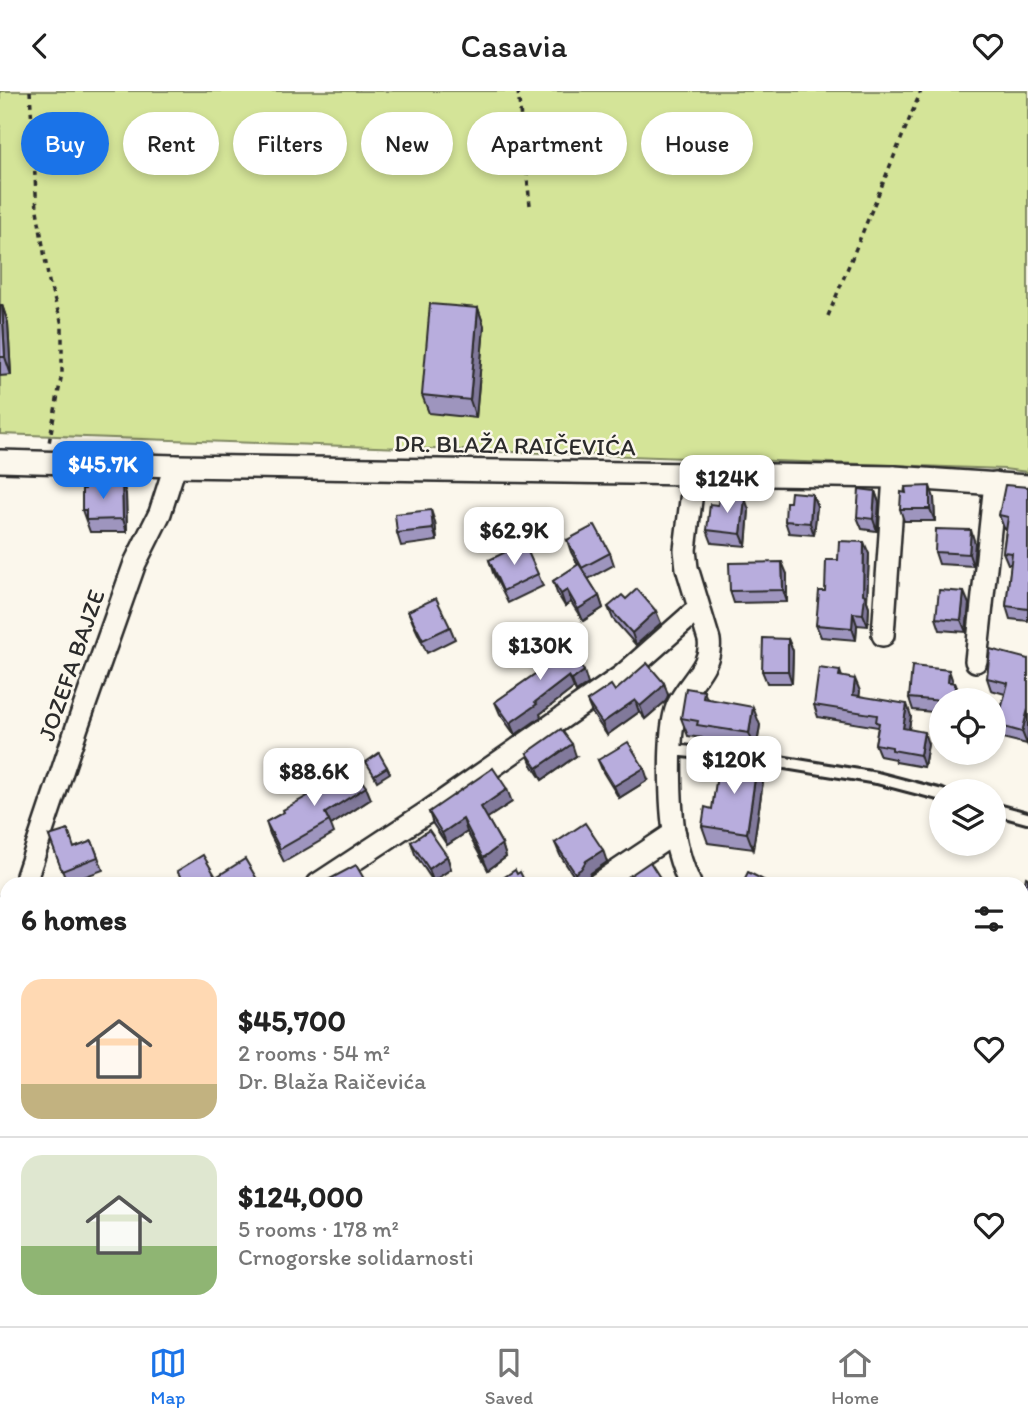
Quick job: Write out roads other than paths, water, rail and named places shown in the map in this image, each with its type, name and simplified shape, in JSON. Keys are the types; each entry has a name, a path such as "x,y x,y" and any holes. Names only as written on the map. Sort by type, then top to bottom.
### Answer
{"street":[{"name":"DR. BLAŽA RAIČEVIĆA","path":"0,461 894,477 1028,486"},
{"name":"JOZEFA BAJZE","path":"25,877 135,563 160,513 175,466"},
{"path":"687,877 674,834 671,783 676,711 684,694 706,663 709,652 709,640 687,568 685,550 694,475"},
{"path":"883,635 894,477"},
{"path":"976,661 995,483"},
{"path":"329,877 429,811 622,675 699,610"},
{"path":"608,877 674,834"}],"lane":[{"path":"672,750 787,763 877,778 929,792"},
{"path":"1006,812 1027,818"}]}
